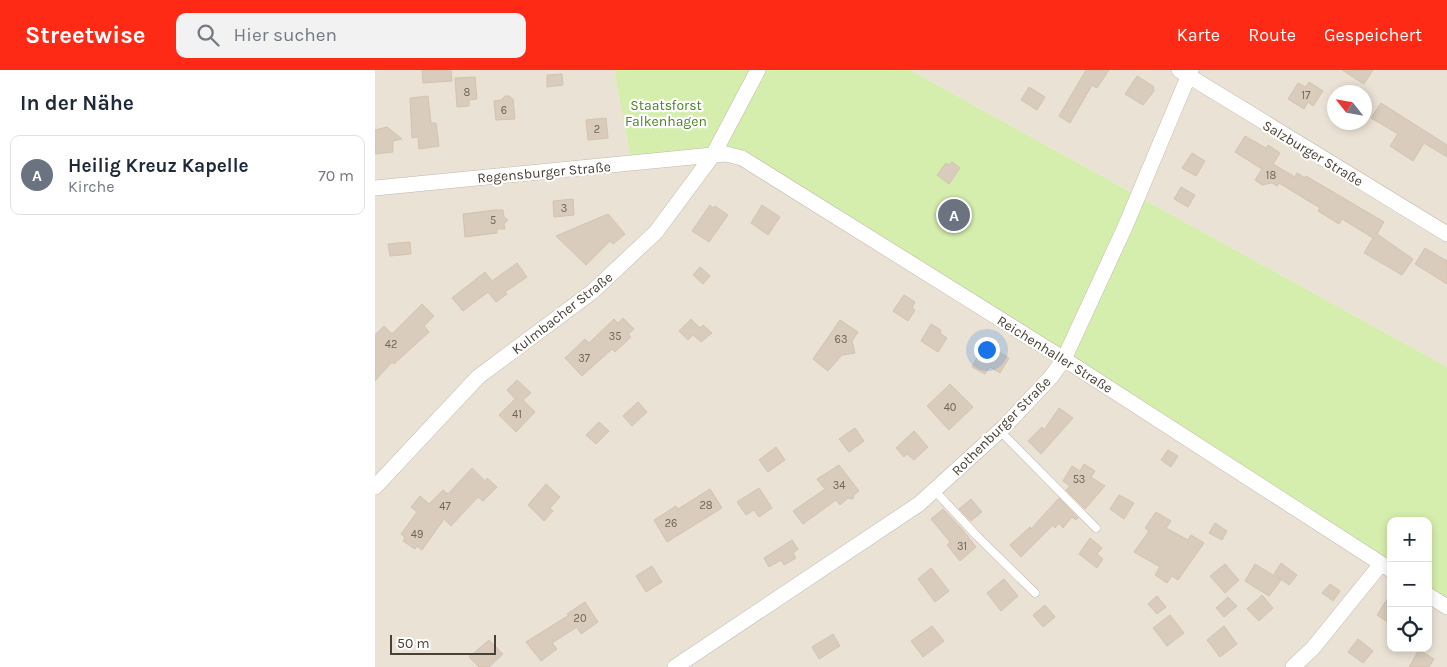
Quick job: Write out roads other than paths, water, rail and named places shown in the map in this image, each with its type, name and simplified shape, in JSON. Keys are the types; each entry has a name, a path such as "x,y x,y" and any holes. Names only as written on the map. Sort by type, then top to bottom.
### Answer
{"street":[{"name":"Kulmbacher Straße","path":"375,487 478,377 592,292 656,232 713,155 758,70"},
{"name":"Salzburger Straße","path":"1186,72 1447,234"},
{"name":"Rothenburger Straße","path":"675,667 919,504 1000,431 1051,378 1064,359 1125,227 1186,72"},
{"name":"Reichenhaller Straße","path":"713,155 726,154 742,158 1064,359 1386,567"},
{"name":"Regensburger Straße","path":"375,188 713,155"},
{"path":"1293,667 1313,648 1386,567"},
{"path":"1432,598 1447,607"}],"lane":[{"path":"1000,431 1096,528"},
{"path":"935,491 977,536 1035,593"}],"place":[{"name":"Heilig Kreuz Kapelle","path":"954,215"}],"park label":[{"name":"Staatsforst Falkenhagen","path":"666,113"}]}
